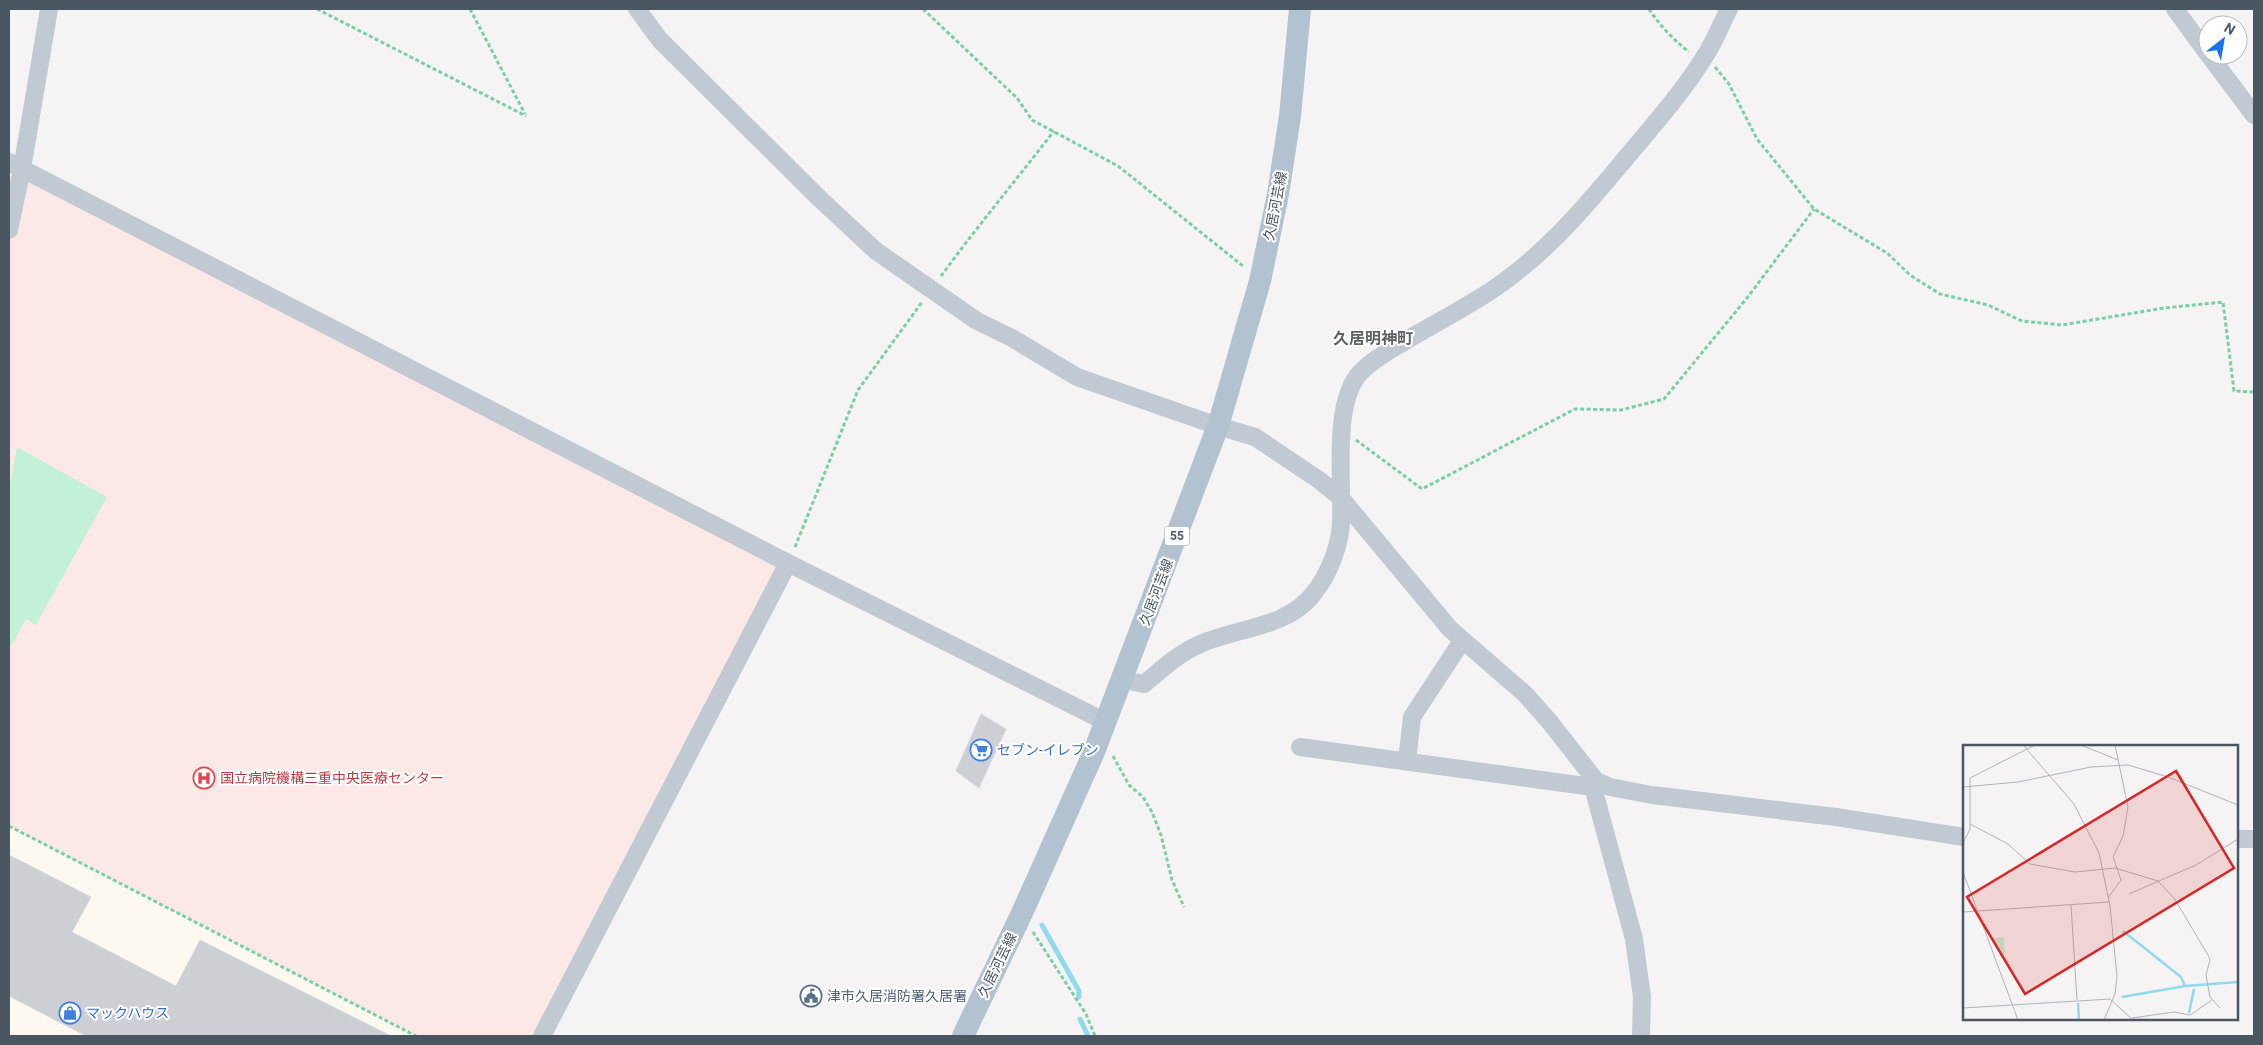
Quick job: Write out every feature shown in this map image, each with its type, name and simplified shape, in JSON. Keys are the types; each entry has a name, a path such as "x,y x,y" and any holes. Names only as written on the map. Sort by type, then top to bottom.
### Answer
{"main road":[{"name":"久居河芸線","path":"963,1036 1022,913 1102,731 1218,426 1260,281 1278,194 1290,116 1300,9"}],"street":[{"path":"9,230 15,166 49,9"},
{"path":"638,9 660,40 820,200 876,251 977,321 1012,338 1077,377 1218,426 1256,437 1318,480 1340,498 1450,629 1525,694 1549,721 1594,784 1612,864 1634,939 1642,997 1641,1036"},
{"path":"1123,680 1144,684 1179,655 1195,646 1212,639 1260,626 1297,610 1315,592 1333,558 1341,523 1340,498 1343,429 1346,396 1351,385 1362,371 1388,351 1490,291 1531,261 1567,226 1675,99 1703,59 1729,9"},
{"path":"2175,9 2198,40"},
{"path":"2216,65 2254,115"},
{"path":"15,166 788,563 1102,731"},
{"path":"542,1036 788,563"},
{"path":"1406,761 1412,717 1458,647 1461,639"},
{"path":"1300,747 1594,784 1652,795 1836,817 1963,836"},
{"path":"2238,839 2254,839"}],"path":[{"path":"317,9 526,116 470,9"},
{"path":"923,9 1017,98 1032,120 1118,166 1223,248 1260,281"},
{"path":"1649,9 1658,23 1675,42 1703,59 1728,84 1757,139 1814,210 1887,253 1910,275 1940,294 1988,304 2022,321 2062,325 2164,308 2223,302 2234,391 2254,392"},
{"path":"788,563 858,390 972,233 1007,192 1054,131"},
{"path":"1343,429 1422,489 1574,409 1621,410 1664,399 1747,298 1814,210"},
{"path":"1102,731 1129,785 1143,797 1152,812 1161,836 1172,880 1184,907"},
{"path":"9,826 416,1036"},
{"path":"1022,913 1086,1014 1095,1036"}],"shaded area":[{"path":"22,169 788,563 542,1036 416,1036 9,826 9,237"},
{"path":"9,826 416,1036 9,1036"}],"green space":[{"path":"17,447 107,497 36,625 26,619 9,650 9,489"}],"building":[{"name":"セブン-イレブン","path":"981,714 1006,729 979,788 956,771"},
{"path":"9,855 91,897 72,932 176,986 200,940 391,1036 86,1036 9,996"}],"waterway":[{"path":"1042,925 1079,991 1079,997"},
{"path":"1080,1019 1088,1036"}],"place":[{"name":"セブン-イレブン","path":"981,750"},
{"name":"国立病院機構三重中央医療センター","path":"204,778"},
{"name":"津市久居消防署久居署","path":"811,996"},
{"name":"マックハウス","path":"70,1013"}],"district":[{"name":"久居明神町","path":"1373,338"}]}
